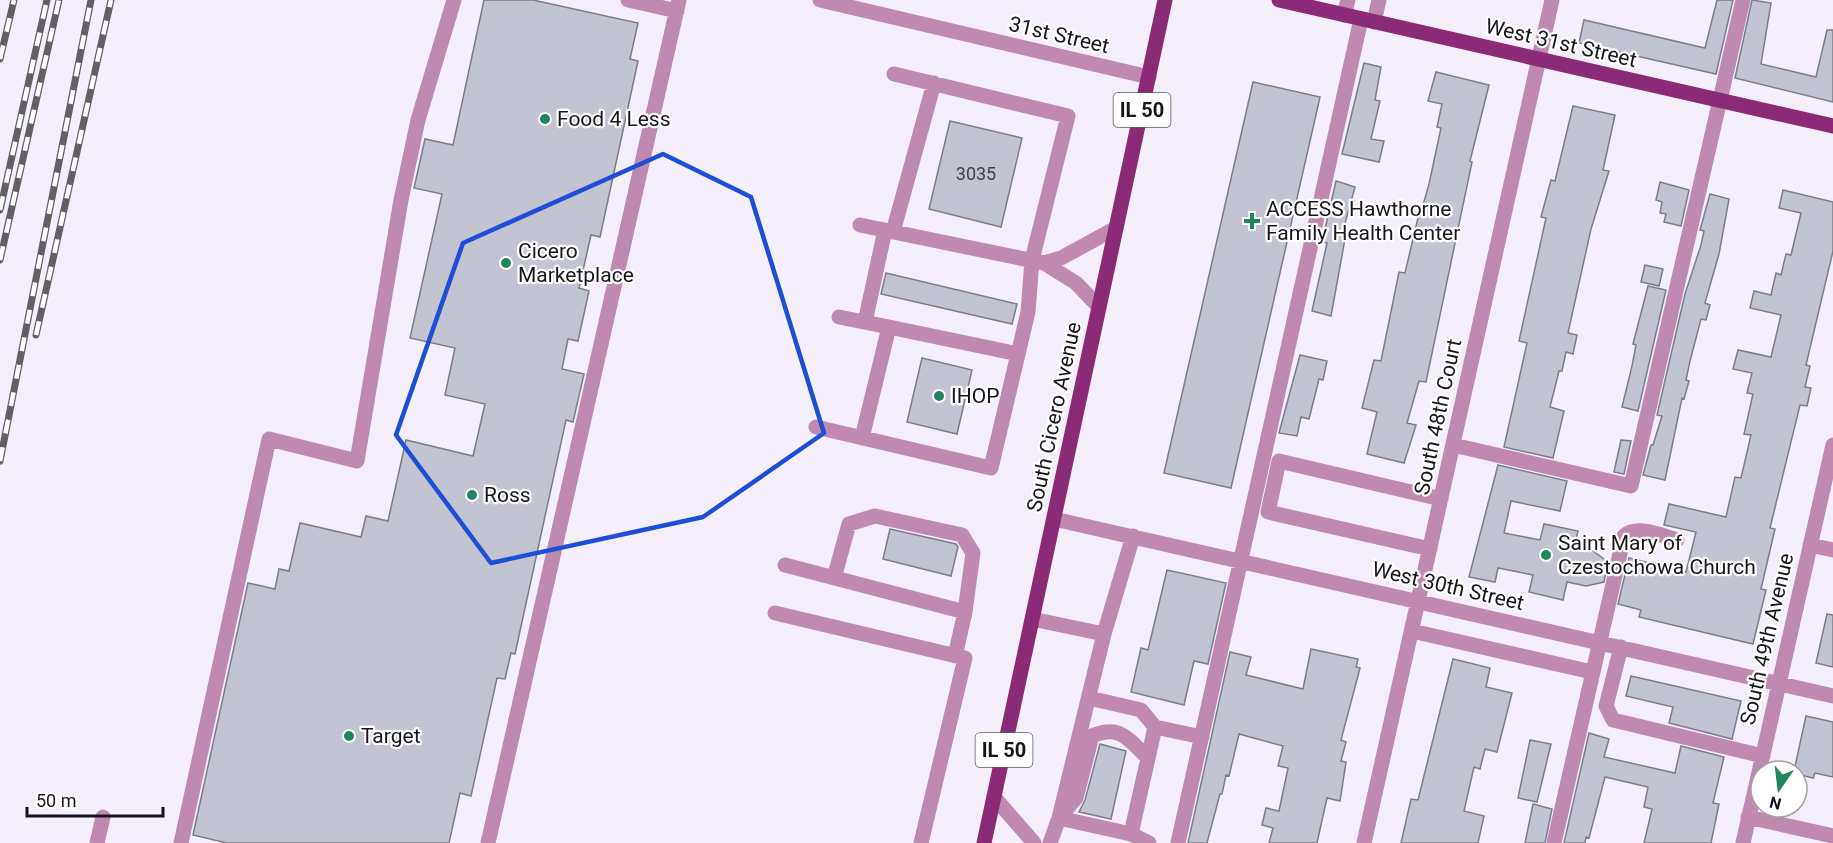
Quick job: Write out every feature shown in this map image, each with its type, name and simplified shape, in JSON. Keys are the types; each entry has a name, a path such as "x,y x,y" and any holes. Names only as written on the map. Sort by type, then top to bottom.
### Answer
{"main road":[{"name":"South Cicero Avenue","path":"984,843 1165,0"},
{"name":"West 31st Street","path":"1283,0 1346,7 1368,20 1833,126"}],"street":[{"path":"181,843 269,440 357,461 401,200 418,120 454,0"},
{"path":"488,843 678,6 628,0"},
{"name":"31st Street","path":"820,0 1149,77"},
{"path":"1178,843 1241,560 1264,490 1368,20 1379,0"},
{"name":"South 48th Court","path":"1364,843 1552,0"},
{"path":"1453,445 1630,486 1743,0"},
{"path":"816,427 991,468 1028,312 1068,116 894,74"},
{"path":"866,322 889,231 934,83"},
{"path":"860,225 1038,261 1076,282 1099,307"},
{"path":"1038,261 1061,258 1116,228"},
{"path":"839,317 1018,354"},
{"path":"862,438 889,327"},
{"name":"South 49th Avenue","path":"1743,843 1833,445"},
{"path":"1430,549 1268,512 1264,490 1279,461 1441,499"},
{"path":"834,578 849,524 875,516 962,535 973,553 965,612 955,656"},
{"name":"West 30th Street","path":"1054,519 1833,696"},
{"path":"1554,843 1624,536 1635,531 1677,540"},
{"path":"1050,843 1059,818 1104,634 1132,536"},
{"path":"1810,545 1833,550"},
{"path":"785,565 965,612"},
{"path":"775,614 965,658 921,843"},
{"path":"1032,619 1104,634"},
{"path":"1412,631 1592,672"},
{"path":"1621,647 1606,706 1613,720 1763,756"},
{"path":"1089,698 1141,710 1155,727 1202,737"},
{"path":"1131,834 1155,727"},
{"path":"1059,818 1076,798 1092,735 1106,729 1121,733 1148,758"},
{"path":"994,797 1034,843"},
{"path":"1748,817 1833,836"},
{"path":"97,843 103,818"},
{"path":"1059,818 1131,834 1149,843"}],"highlighted area":[{"path":"663,154 751,197 824,433 703,517 491,563 396,435 463,243"}],"building":[{"path":"484,0 533,0 638,23 630,59 638,61 600,237 591,235 579,288 589,291 578,341 568,339 562,369 584,374 573,422 566,420 515,654 511,653 505,679 497,678 471,796 460,793 449,843 227,843 193,835 248,583 275,589 279,569 289,571 300,523 361,537 366,516 388,521 406,440 473,456 485,404 445,395 455,348 410,338 442,194 414,188 425,139 453,145"},
{"path":"1717,0 1733,0 1716,74 1579,43 1584,20 1705,48"},
{"path":"1752,0 1771,3 1761,64 1816,77 1827,30 1833,30 1833,102 1735,78"},
{"path":"1364,63 1381,67 1375,100 1380,101 1371,139 1384,141 1379,162 1342,154"},
{"path":"1436,72 1489,85 1470,161 1472,162 1426,382 1419,381 1407,423 1416,425 1404,463 1367,454 1377,412 1362,408 1374,360 1381,361 1399,272 1405,273 1421,205 1423,205 1429,184 1441,128 1437,127 1442,104 1428,101"},
{"path":"1253,82 1320,97 1231,488 1164,473"},
{"path":"1573,106 1615,115 1603,170 1609,171 1591,229 1568,333 1577,335 1573,354 1566,352 1550,407 1564,411 1553,458 1504,447 1527,343 1519,341 1546,218 1541,217 1551,180 1555,181"},
{"path":"950,121 1022,138 1001,227 929,209"},
{"path":"1336,181 1355,187 1344,227 1347,228 1331,316 1312,311 1327,243 1322,242"},
{"path":"1660,182 1689,190 1681,226 1664,222 1666,214 1660,213 1662,202 1656,200"},
{"path":"1783,190 1833,202 1833,251 1806,365 1810,366 1805,387 1811,388 1807,406 1800,405 1770,528 1775,529 1761,589 1766,590 1753,644 1639,617 1641,610 1618,604 1629,558 1686,572 1696,532 1664,525 1669,504 1726,517 1735,477 1741,478 1751,435 1744,434 1753,394 1747,393 1752,373 1733,369 1738,350 1771,357 1781,315 1750,308 1754,291 1771,295 1776,273 1781,275 1786,254 1791,255 1801,213 1779,208"},
{"path":"1710,194 1729,199 1719,254 1705,303 1710,305 1706,320 1701,319 1690,361 1686,380 1689,381 1684,399 1682,398 1665,480 1643,475 1662,416 1657,415 1685,294 1701,245 1704,231 1700,230"},
{"path":"1645,265 1663,269 1659,286 1641,282"},
{"path":"886,273 1017,304 1012,324 881,294"},
{"path":"1648,286 1666,290 1638,411 1622,407 1636,345 1633,344"},
{"path":"1300,355 1327,361 1323,380 1319,379 1309,419 1301,417 1297,436 1279,433"},
{"name":"IHOP","path":"922,358 972,370 957,434 907,422"},
{"path":"1621,440 1631,441 1624,474 1614,472"},
{"name":"Saint Mary of Czestochowa Church","path":"1498,465 1567,481 1560,511 1511,501 1504,533 1540,540 1544,524 1578,531 1574,548 1593,551 1608,562 1604,582 1586,586 1567,582 1563,600 1529,592 1533,575 1498,568 1495,582 1469,577"},
{"path":"890,529 956,544 958,547 951,576 883,559"},
{"path":"1167,570 1226,583 1208,664 1194,661 1184,705 1131,692 1141,648 1148,650"},
{"path":"1827,614 1833,615 1833,667 1816,663"},
{"path":"1311,649 1358,659 1356,667 1360,668 1341,740 1346,742 1341,761 1346,762 1340,801 1327,798 1317,843 1269,843 1273,828 1262,825 1266,808 1279,811 1288,768 1278,766 1283,746 1239,734 1229,776 1226,775 1207,843 1188,843 1230,652 1251,657 1246,675 1303,689"},
{"path":"1453,659 1490,668 1486,687 1512,693 1497,752 1485,749 1480,769 1474,767 1464,811 1484,816 1478,843 1401,843 1411,799 1418,800"},
{"path":"1631,676 1741,701 1732,739 1669,723 1673,707 1626,696"},
{"path":"1806,716 1833,722 1833,777 1815,773 1813,778 1809,777 1809,759 1797,759"},
{"path":"1589,733 1609,739 1604,757 1675,773 1681,746 1724,757 1713,803 1719,804 1711,843 1644,843 1652,809 1644,807 1648,787 1605,777 1589,838 1586,837 1585,843 1564,843"},
{"path":"1530,740 1551,744 1537,802 1518,798"},
{"path":"1100,744 1126,751 1111,819 1079,812 1085,800"},
{"path":"1533,804 1552,809 1545,843 1525,843"}],"railway":[{"path":"0,59 14,0"},
{"path":"0,210 47,0"},
{"path":"0,260 59,0"},
{"path":"0,461 91,0"},
{"path":"36,335 111,0"}],"place":[{"name":"Food 4 Less","path":"545,119"},
{"name":"ACCESS Hawthorne Family Health Center","path":"1252,221"},
{"name":"Cicero Marketplace","path":"506,263"},
{"name":"IHOP","path":"939,396"},
{"name":"Ross","path":"472,495"},
{"name":"Saint Mary of Czestochowa Church","path":"1546,555"},
{"name":"Target","path":"349,736"}]}
